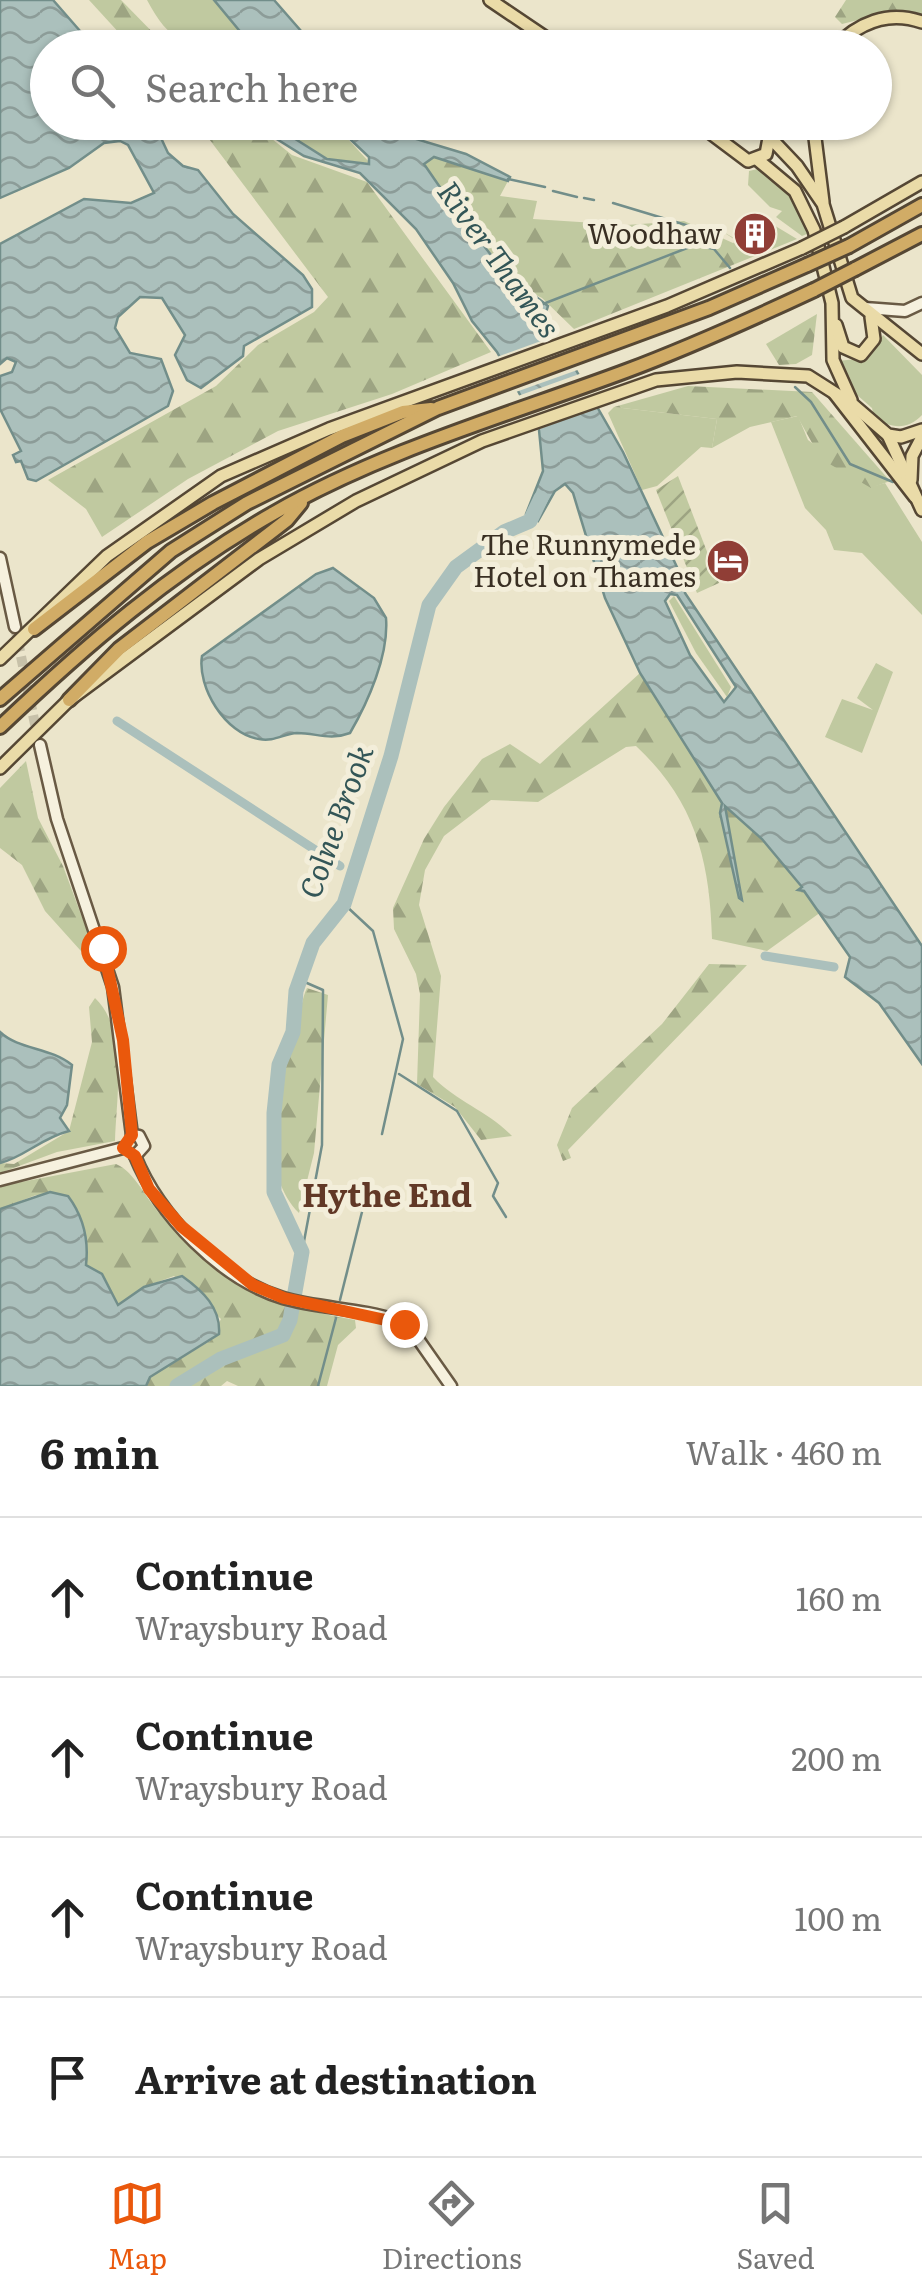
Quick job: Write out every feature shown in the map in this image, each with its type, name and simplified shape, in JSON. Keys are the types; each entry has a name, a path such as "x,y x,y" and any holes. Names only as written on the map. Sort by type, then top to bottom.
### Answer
{"highway":[{"path":"0,699 171,551 248,503 438,408 617,342 807,265 922,205"},
{"path":"0,727 128,611 202,556 306,497 398,453 628,370 814,290 922,234"},
{"path":"34,629 148,542 213,503 342,436 403,412 438,408"},
{"path":"69,700 119,649 287,520 306,497"}],"main road":[{"path":"490,0 534,30"},
{"path":"855,30 876,20 902,17 922,22"},
{"path":"724,140 744,160 758,160 789,184 804,208 843,347 860,355 874,338 872,317"},
{"path":"734,146 736,140"},
{"path":"758,160 768,152 769,140"},
{"path":"771,140 797,166 823,204"},
{"path":"815,140 823,204 850,295 872,317 922,354"},
{"path":"0,659 34,629 52,604 107,556 221,476 305,438 611,327 802,248 922,182"},
{"path":"860,306 904,311 922,303"},
{"path":"833,310 834,360 852,404"},
{"path":"0,768 69,700 259,559 356,501 482,441 656,380 737,372 800,374 833,390 888,435 899,452 919,504"},
{"path":"833,390 919,504"},
{"path":"888,435 922,433"},
{"path":"919,504 910,465 922,433"},
{"path":"0,558 15,627"},
{"path":"0,1180 123,1148 132,1135 113,988 57,819 40,745"},
{"path":"132,1135 144,1142 141,1153 135,1156"},
{"path":"123,1148 135,1156 149,1189 181,1226 243,1278 284,1298 388,1318 411,1329 451,1386"}],"green space":[{"path":"89,0 121,0 150,30 116,30"},
{"path":"147,0 214,0 239,30 167,30"},
{"path":"846,0 922,0 922,15 886,13 842,24 835,17"},
{"path":"210,140 273,140 292,155 367,182 491,352 392,394 278,431 188,479 102,537 86,509 48,480 216,386 258,345 314,312 328,297"},
{"path":"297,140 349,140 370,163 327,159"},
{"path":"434,157 508,181 500,196 537,201 533,219 626,225 684,221 733,243 737,241 720,230 739,241 748,235 753,240 772,224 797,239 574,329 542,298 518,286 460,215 459,206 426,168 426,160"},
{"path":"762,168 790,191 809,233 802,236 776,217 782,211 770,207 748,185 749,171"},
{"path":"817,314 812,355 796,364 779,365 766,344"},
{"path":"883,335 922,375 922,415 904,426 886,424 874,417 872,408 849,388 837,361 868,358"},
{"path":"688,386 812,392 890,481 871,488 821,459 797,416 750,427 712,448 717,419 614,407"},
{"path":"614,407 717,419 712,448 701,447 657,486 642,490 608,413"},
{"path":"798,416 808,440 871,487 885,483 922,542 922,615 862,553 834,550 826,530 805,508 771,422"},
{"path":"678,476 719,583 697,593 656,490"},
{"path":"674,596 731,687 727,697 696,653 669,601"},
{"path":"876,663 893,672 862,753 825,737 842,699 873,710 857,698"},
{"path":"640,673 723,804 720,814 742,898 725,806 762,839 821,912 767,951 712,939 708,883 695,834 672,788 636,746 626,747 538,802 491,800 444,836 425,870 419,905 441,976 433,1077 512,1136 481,1140 455,1107 417,1084 420,994 416,974 394,929 393,908 424,839 482,759 510,744 540,764"},
{"path":"26,761 38,818 63,866 96,955 89,960 45,911 22,865 0,848 0,788"},
{"path":"709,964 747,965 568,1150 571,1158 563,1161 557,1145 572,1108 662,1024"},
{"path":"307,988 328,995 314,1153 299,1213 285,1193 274,1148 279,1097"},
{"path":"95,998 106,1012 117,1046 115,1141 57,1152 0,1173 0,1163 14,1164 69,1131 92,1042 89,1007"},
{"path":"116,1164 135,1179 183,1239 226,1275 295,1307 355,1320 356,1328 338,1345 327,1386 238,1386 227,1381 221,1386 146,1386 150,1377 210,1341 221,1319 174,1276 144,1287 118,1305 102,1274 85,1264 85,1233 78,1210 36,1195 0,1209 0,1186"}],"water":[{"path":"0,0 53,0 79,30 30,30 30,140 162,140 168,153 183,166 198,170 233,214 303,275 312,289 312,307 244,346 243,356 201,388 187,380 175,355 185,335 162,298 140,297 118,317 115,328 130,353 161,359 173,391 168,406 36,481 28,479 21,461 16,462 13,455 21,451 0,409 0,376 12,372 16,362 7,358 0,364 0,244 84,199 131,203 154,193 128,145 120,141 104,143 69,168 0,198"},
{"path":"214,0 274,0 300,30 239,30"},
{"path":"278,140 297,140 327,159 369,164 369,157 351,140 419,140 466,154 510,177 508,181 434,157 424,164 446,196 457,201 460,215 505,273 548,306 545,316 623,452 684,582 685,593 922,946 922,1064 879,1003 845,977 850,957 804,891 798,890 802,887 762,839 725,806 742,900 739,898 720,813 722,803 640,673 605,598 573,493 565,484 555,491 538,521 526,514 543,471 539,430 497,352 472,321 453,283 416,229 360,173 304,156","holes":["670,594 677,595 736,687 724,702 690,655 665,601"]},
{"path":"333,568 374,598 386,618 381,662 357,721 350,733 336,736 297,733 264,740 247,735 225,719 209,695 202,656 316,574"},
{"path":"0,1032 72,1065 67,1105 60,1118 69,1131 0,1163"},
{"path":"50,1192 68,1196 73,1204 86,1237 86,1265 102,1274 118,1305 144,1287 182,1276 209,1301 217,1316 219,1334 150,1377 146,1386 0,1386 0,1209"}],"pier":[{"path":"563,333 583,368 513,393 494,358"},
{"path":"585,372 604,405 534,431 515,397"}],"waterway":[{"path":"508,179 545,187"},
{"path":"553,191 577,197"},
{"path":"584,198 594,200"},
{"path":"613,203 709,232"},
{"name":"River Thames","path":"543,304 695,245 714,249 730,268"},
{"path":"795,387 811,402 850,464 893,482"},
{"name":"Colne Brook","path":"177,1386 221,1359 283,1335 290,1320 302,1252 274,1192 274,1113 279,1065 293,1032 296,991 313,943 344,904 391,756 429,605 456,567 504,532 530,521 541,498"},
{"path":"117,721 340,866"},
{"path":"344,904 373,931 403,1039 382,1134"},
{"path":"765,956 834,967"},
{"path":"300,980 323,990 322,1145 302,1252"},
{"path":"399,1074 457,1111 498,1183 493,1196 506,1217"},
{"path":"340,1300 367,1192"},
{"path":"318,1386 336,1318"}],"tunnel":[{"path":"15,627 37,734"}],"place":[{"name":"Woodhaw","path":"755,234"},
{"name":"The Runnymede Hotel on Thames","path":"728,561"}],"district":[{"name":"Hythe End","path":"387,1196"}],"route":[{"path":"103,948 123,1040 132,1135 124,1140 123,1148 135,1156 149,1189 162,1207 208,1250 267,1292 404,1324"}]}
